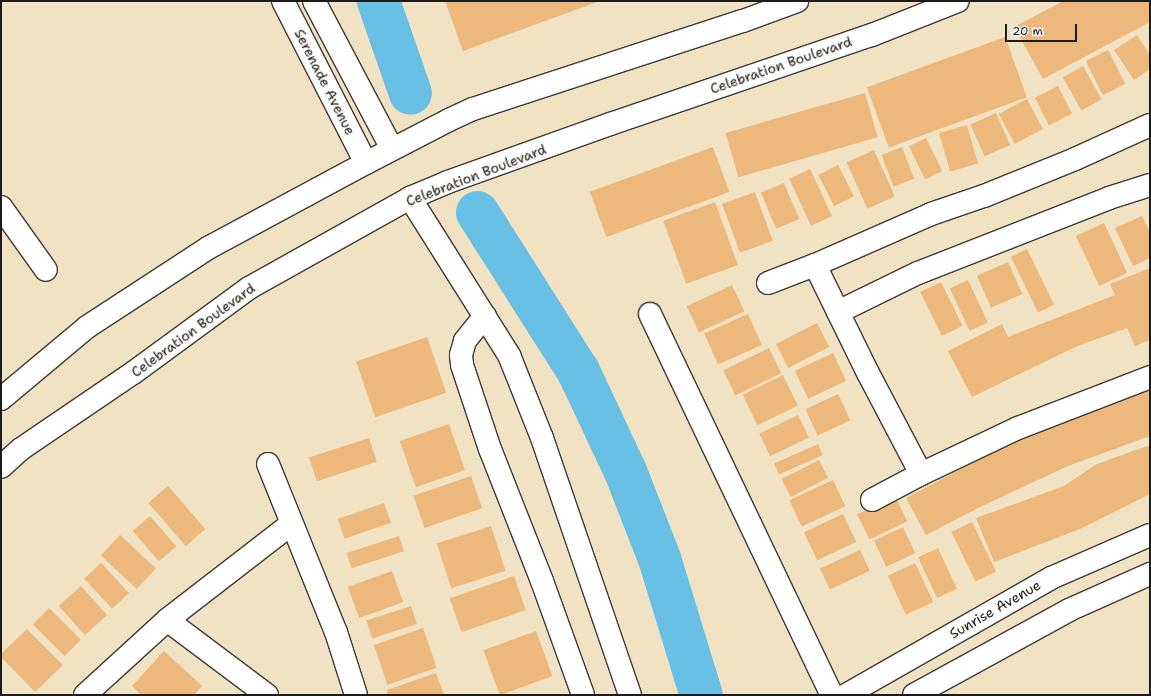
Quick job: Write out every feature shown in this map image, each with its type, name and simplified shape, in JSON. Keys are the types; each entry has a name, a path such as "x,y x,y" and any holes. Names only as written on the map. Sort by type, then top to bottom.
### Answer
{"street":[{"name":"Serenade Avenue","path":"283,1 366,163"},
{"name":"Serenade Avenue","path":"314,1 392,149"},
{"path":"1,399 87,328 208,248 392,149 474,109 743,21 797,1"},
{"name":"Celebration Boulevard","path":"1,468 21,449 133,374 249,288 410,198 448,182 610,124 872,34 958,1"},
{"path":"768,283 815,265 931,214 984,196 1075,159 1150,125"},
{"path":"838,312 918,273 1109,198 1150,185"},
{"path":"410,198 509,355 542,438 630,695"},
{"path":"1,207 46,270"},
{"path":"815,265 868,374 921,474"},
{"path":"650,314 832,695"},
{"path":"485,316 465,342 462,355 462,365 490,449 542,581 583,695"},
{"path":"872,500 921,474 1018,428 1150,377"},
{"path":"268,464 336,632 356,695"},
{"path":"85,695 167,620 291,524"},
{"name":"Sunrise Avenue","path":"846,695 1051,578 1150,535"},
{"path":"914,695 1069,610 1150,574"},
{"path":"167,620 267,695"}],"building":[{"path":"445,1 600,1 463,51"},
{"path":"1063,1 1150,1 1150,22 1043,79 1014,27"},
{"path":"1137,35 1150,55 1150,69 1134,80 1114,50"},
{"path":"1005,37 1027,97 889,147 867,87"},
{"path":"1108,50 1125,84 1103,95 1086,61"},
{"path":"1083,66 1101,99 1081,110 1063,77"},
{"path":"1058,86 1072,114 1049,125 1035,98"},
{"path":"865,93 878,137 738,177 726,133"},
{"path":"1027,99 1043,129 1015,144 999,114"},
{"path":"996,113 1010,145 985,156 970,124"},
{"path":"967,125 978,163 950,171 939,133"},
{"path":"926,138 942,171 925,180 909,146"},
{"path":"713,147 729,192 606,237 590,192"},
{"path":"902,147 914,179 894,187 881,155"},
{"path":"874,150 895,197 867,209 847,162"},
{"path":"838,165 854,196 834,206 818,175"},
{"path":"810,169 832,216 811,226 789,179"},
{"path":"784,183 799,219 776,229 761,193"},
{"path":"755,192 773,241 740,253 722,204"},
{"path":"715,202 738,265 686,284 663,221"},
{"path":"1142,216 1150,232 1150,258 1133,266 1115,228"},
{"path":"1104,223 1127,273 1099,286 1076,236"},
{"path":"1027,249 1054,305 1038,313 1011,257"},
{"path":"1008,262 1022,294 991,308 977,276"},
{"path":"1150,268 1150,340 1135,346 1127,328 1075,347 972,397 948,351 1002,324 1008,337 1115,295 1110,284"},
{"path":"968,280 988,323 970,331 950,288"},
{"path":"941,282 962,326 942,336 920,292"},
{"path":"732,285 744,311 699,332 687,306"},
{"path":"748,314 762,345 718,365 704,334"},
{"path":"817,323 829,347 788,368 776,344"},
{"path":"427,337 446,393 375,417 356,361"},
{"path":"769,348 781,373 735,396 723,370"},
{"path":"833,353 846,381 808,399 795,371"},
{"path":"783,375 798,406 757,425 743,395"},
{"path":"1150,387 1150,436 1068,466 980,507 926,535 906,498 1021,437"},
{"path":"838,394 850,420 818,435 805,409"},
{"path":"798,415 809,437 770,456 759,434"},
{"path":"449,424 465,470 416,487 400,441"},
{"path":"369,438 377,462 317,481 309,457"},
{"path":"818,444 823,455 779,474 774,464"},
{"path":"1150,445 1150,494 1080,529 994,562 976,518 1064,486 1097,464"},
{"path":"819,460 828,478 791,497 782,479"},
{"path":"471,476 482,508 424,528 413,496"},
{"path":"833,480 845,506 802,527 789,500"},
{"path":"168,486 205,529 186,546 148,503"},
{"path":"895,496 907,521 870,540 857,514"},
{"path":"384,503 391,523 345,539 338,519"},
{"path":"843,514 856,542 817,560 804,532"},
{"path":"150,516 176,546 159,561 133,531"},
{"path":"972,522 996,571 975,582 951,532"},
{"path":"491,526 506,571 451,588 437,544"},
{"path":"903,527 915,553 886,567 874,541"},
{"path":"120,535 156,568 137,589 101,555"},
{"path":"399,536 404,551 352,568 347,553"},
{"path":"938,548 957,589 937,598 918,557"},
{"path":"860,550 870,571 830,589 820,569"},
{"path":"101,563 129,593 112,609 84,579"},
{"path":"915,563 933,602 906,615 888,576"},
{"path":"392,571 403,602 359,618 348,587"},
{"path":"514,576 526,610 461,632 450,598"},
{"path":"81,586 107,615 85,635 59,606"},
{"path":"411,606 417,624 372,639 366,621"},
{"path":"49,608 81,640 65,656 33,624"},
{"path":"423,628 437,668 388,685 374,645"},
{"path":"27,629 63,665 35,692 1,657 1,654"},
{"path":"536,631 552,676 500,695 483,650"},
{"path":"164,651 202,686 194,695 141,695 132,686"},
{"path":"436,673 444,695 388,695 387,690"}],"waterway":[{"path":"378,1 410,93"},
{"path":"477,212 578,371 625,471 659,558 701,695"}]}
